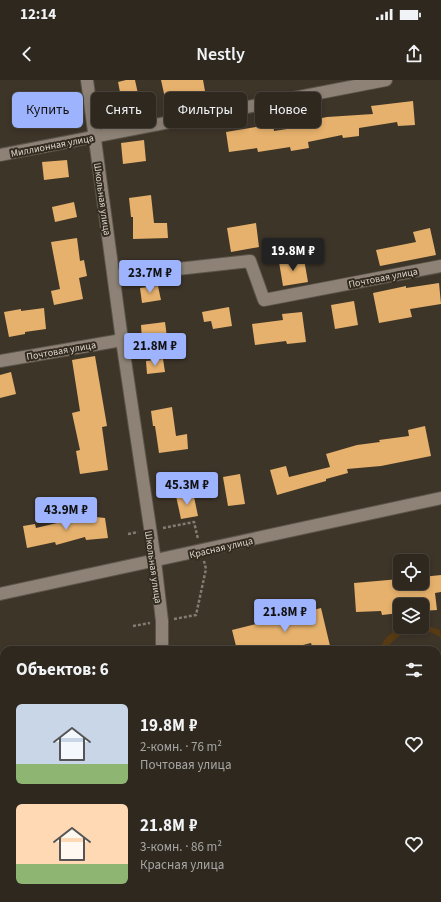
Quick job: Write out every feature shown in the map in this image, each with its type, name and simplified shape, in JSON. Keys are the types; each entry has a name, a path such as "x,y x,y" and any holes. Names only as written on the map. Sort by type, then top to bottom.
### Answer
{"street":[{"name":"Школьная улица","path":"87,80 122,340 149,530 155,561 162,621 162,646"},
{"name":"Миллионная улица","path":"0,155 386,80"},
{"name":"Почтовая улица","path":"114,276 250,262 264,300 441,266"},
{"name":"Почтовая улица","path":"0,361 122,340"},
{"name":"Красная улица","path":"0,594 441,498"}],"path":[{"path":"128,534 194,522 206,569 196,615 133,626"}],"shaded area":[{"path":"429,626 440,630 441,638 429,633"},
{"path":"391,633 403,634 389,646 381,646 383,643"}],"building":[{"path":"135,80 138,92 120,92 118,82"},
{"path":"161,80 203,80 205,91 164,92 164,94"},
{"path":"413,101 415,125 398,126 397,122 359,128 359,136 343,138 342,135 308,142 309,148 291,151 290,147 258,152 257,148 229,152 226,132 255,127 274,128 274,131 294,128 321,128 321,118 373,114 371,106"},
{"path":"144,140 146,161 123,164 121,143"},
{"path":"67,160 69,177 44,180 42,162"},
{"path":"151,195 154,223 167,223 168,238 133,239 133,217 131,217 129,198"},
{"path":"74,202 77,217 55,222 52,207"},
{"path":"256,223 259,247 231,252 227,228"},
{"path":"430,228 436,255 380,266 376,250 416,242 413,232"},
{"path":"77,238 80,261 84,260 87,276 79,278 83,299 54,305 51,291 60,289 51,242"},
{"path":"304,259 308,282 283,286 279,262"},
{"path":"439,283 441,304 410,309 412,317 379,323 373,293 406,286 406,288"},
{"path":"158,286 161,300 142,303 140,288"},
{"path":"354,301 358,325 335,329 331,305"},
{"path":"229,307 232,326 213,329 211,321 204,322 202,312"},
{"path":"44,308 46,329 25,332 25,334 9,337 4,312 21,309 21,311"},
{"path":"302,312 306,342 287,344 286,341 255,345 252,324 283,320 282,314"},
{"path":"165,322 167,337 142,340 141,325"},
{"path":"95,356 107,426 102,427 108,470 80,474 76,451 80,450 72,413 80,411 72,360"},
{"path":"163,359 165,372 147,374 146,361"},
{"path":"11,372 16,394 0,398 0,375"},
{"path":"172,407 176,436 187,434 188,449 159,453 151,411"},
{"path":"425,426 431,456 381,466 347,469 348,473 277,495 270,470 286,466 289,477 330,467 326,454 357,445 380,442 379,440 409,436 408,430"},
{"path":"240,474 245,504 228,506 223,477"},
{"path":"193,492 198,516 181,519 176,496"},
{"path":"86,516 105,518 108,538 86,540 85,537 56,545 55,542 27,548 23,526 35,524 36,528"},
{"path":"441,575 441,592 435,593 437,610 429,611 429,598 393,598 393,614 382,615 381,611 356,612 354,583 393,580 393,590 429,590 429,576"},
{"path":"321,608 330,646 312,646 311,643 299,646 236,646 232,630"}]}
